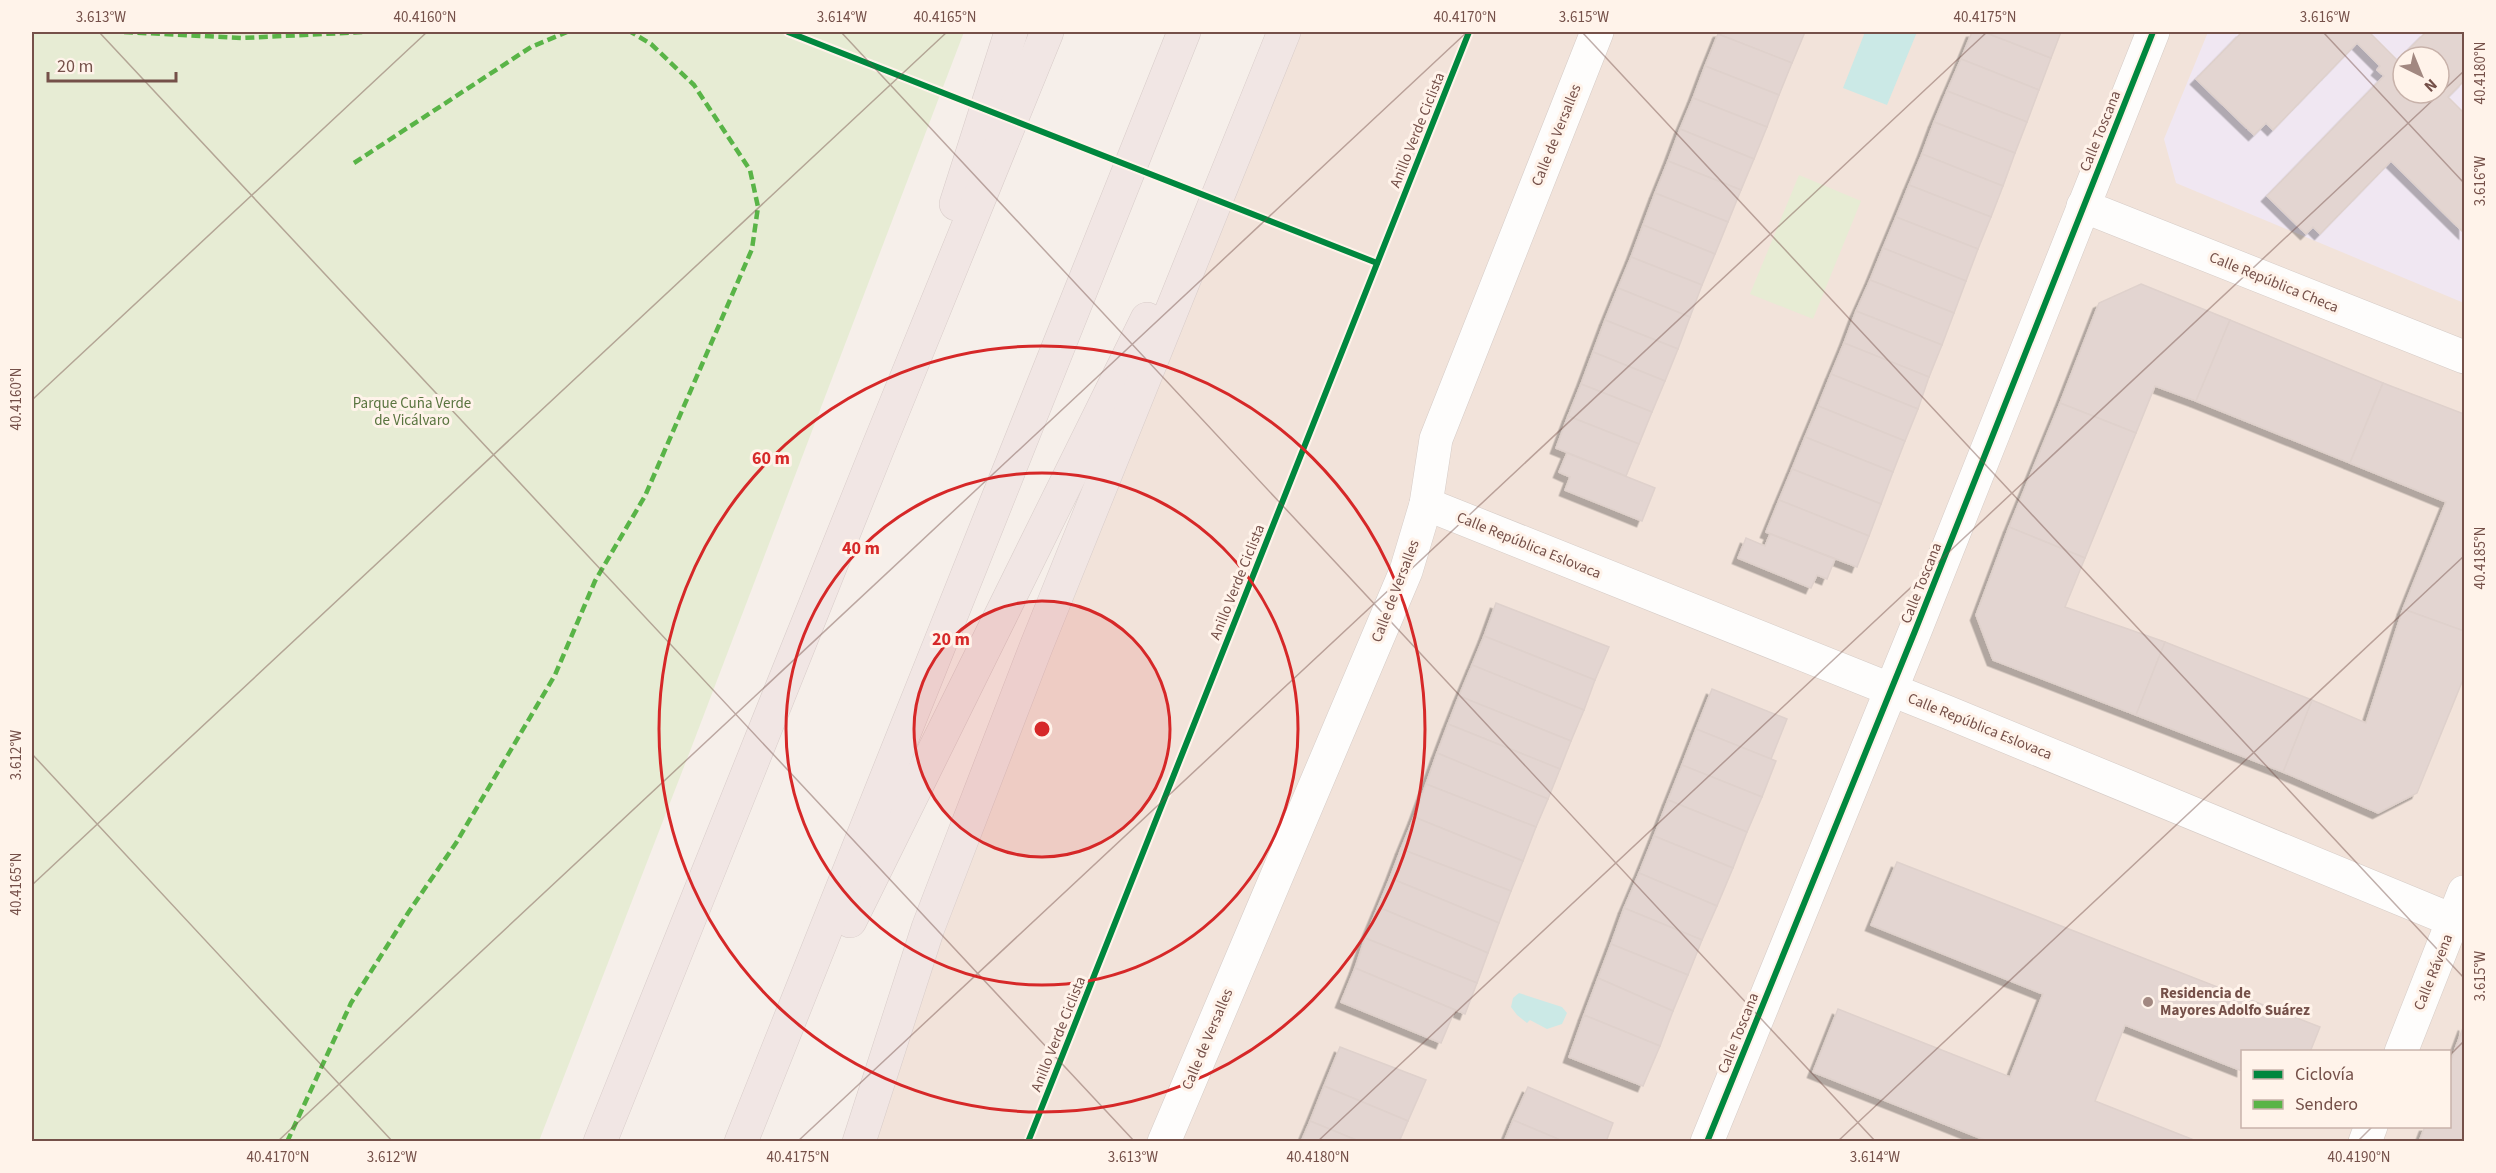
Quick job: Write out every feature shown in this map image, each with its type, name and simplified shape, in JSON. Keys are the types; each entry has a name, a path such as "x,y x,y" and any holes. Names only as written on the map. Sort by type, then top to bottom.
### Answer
{"highway":[{"path":"877,450 1011,32"},
{"path":"600,1142 1047,32"},
{"path":"741,1142 1184,32"},
{"path":"859,1142 928,928 1036,647 1284,32"},
{"path":"741,1142 1258,97"}],"street":[{"name":"Calle de Versalles","path":"1164,1142 1406,571 1426,504 1436,439 1597,32"},
{"name":"Calle Toscana","path":"1707,1142 1891,690 2153,32"},
{"name":"Calle República Checa","path":"2082,206 2464,357"},
{"name":"Calle República Eslovaca","path":"1426,504 1891,690 2461,913"},
{"name":"Calle Rávena","path":"2402,1050 2461,913"}],"shaded area":[{"path":"1284,32 2464,32 2464,1141 859,1142"},
{"path":"2208,32 2464,32 2464,303 2176,183 2164,139"}],"green space":[{"name":"Parque Cuña Verde de Vicálvaro","path":"32,32 964,32 539,1141 32,1141"},
{"path":"1799,175 1861,201 1813,319 1750,294"}],"water":[{"path":"1865,32 1917,32 1887,105 1843,88"},
{"path":"1519,993 1562,1007 1567,1013 1562,1024 1547,1029 1530,1020 1527,1023 1511,1007 1513,998"}],"building":[{"path":"1719,32 1805,32 1792,63 1718,34"},
{"path":"1972,32 1984,32 2051,58 2039,90 1961,59"},
{"path":"1984,32 2061,32 2051,58"},
{"path":"2242,32 2369,32 2391,54 2391,105 2451,105 2451,100 2464,113 2464,233 2391,161 2320,234 2313,227 2306,234 2267,196 2384,76 2377,70 2380,66 2357,43 2273,130 2266,123 2254,135 2196,79"},
{"path":"2426,32 2464,32 2464,81 2451,94 2451,45 2413,45"},
{"path":"1718,34 1792,63 1779,95 1705,66"},
{"path":"1961,59 2039,90 2027,122 1947,91"},
{"path":"1705,66 1779,95 1767,127 1693,98"},
{"path":"1947,91 2027,122 2015,153 1934,122"},
{"path":"1693,98 1767,127 1754,159 1680,129"},
{"path":"1934,122 2015,153 2003,186 1922,154"},
{"path":"1680,129 1754,159 1741,190 1668,161"},
{"path":"1922,154 2003,186 1991,217 1909,185"},
{"path":"1668,161 1741,190 1728,222 1655,193"},
{"path":"1909,185 1991,217 1978,249 1896,217"},
{"path":"1655,193 1728,222 1715,254 1643,225"},
{"path":"1896,217 1978,249 1966,281 1883,248"},
{"path":"1643,225 1715,254 1702,285 1631,257"},
{"path":"1883,248 1966,281 1954,313 1870,280"},
{"path":"1631,257 1702,285 1690,317 1618,288"},
{"path":"1870,280 1954,313 1942,345 1856,311"},
{"path":"2141,284 2230,320 2196,401 2155,386 2136,433 2060,403 2099,303"},
{"path":"1618,288 1690,317 1678,349 1605,320"},
{"path":"1856,311 1942,345 1929,377 1844,343"},
{"path":"1605,320 1678,349 1665,381 1593,352"},
{"path":"2230,320 2383,383 2350,463 2196,401"},
{"path":"1844,343 1929,377 1918,409 1831,374"},
{"path":"1593,352 1665,381 1652,412 1581,384"},
{"path":"1831,374 1918,409 1905,441 1818,406"},
{"path":"2383,383 2464,414 2464,631 2403,609 2446,502 2350,463"},
{"path":"1581,384 1652,412 1639,444 1568,416"},
{"path":"2060,403 2136,433 2085,558 2009,527"},
{"path":"1818,406 1905,441 1893,472 1805,437"},
{"path":"1568,416 1639,444 1626,476 1556,448"},
{"path":"1805,437 1893,472 1881,504 1792,469"},
{"path":"1567,453 1655,488 1642,521 1565,490 1570,477 1559,472"},
{"path":"1792,469 1881,504 1869,536 1779,500"},
{"path":"1779,500 1869,536 1857,567 1766,532"},
{"path":"2009,527 2085,558 2065,607 2165,642 2136,715 1993,660 1976,615"},
{"path":"1770,534 1835,559 1827,579 1817,575 1811,588 1738,558 1746,538 1765,546"},
{"path":"1496,603 1609,647 1595,680 1484,636"},
{"path":"2403,609 2464,631 2464,677 2417,793 2378,813 2283,772 2312,700 2366,723"},
{"path":"1484,636 1595,680 1584,710 1472,665"},
{"path":"2165,642 2312,700 2283,772 2136,715"},
{"path":"1472,665 1584,710 1571,741 1459,696"},
{"path":"1712,689 1787,719 1771,759 1696,729"},
{"path":"1459,696 1571,741 1560,769 1448,724"},
{"path":"1448,724 1560,769 1548,799 1437,753"},
{"path":"1696,729 1776,761 1762,797 1682,765"},
{"path":"1437,753 1548,799 1536,827 1426,784"},
{"path":"1682,765 1762,797 1747,832 1668,800"},
{"path":"1426,784 1536,827 1523,861 1414,817"},
{"path":"1668,800 1747,832 1733,868 1654,836"},
{"path":"1414,817 1523,861 1511,891 1401,849"},
{"path":"1654,836 1733,868 1717,906 1639,873"},
{"path":"1401,849 1511,891 1499,923 1390,878"},
{"name":"Residencia de Mayores Adolfo Suárez","path":"1897,862 2320,1027 2311,1050 2241,1050 2241,1071 2125,1025 2095,1101 2199,1142 1984,1142 1985,1140 1813,1072 1838,1009 2010,1077 2043,994 1871,925"},
{"path":"1639,873 1717,906 1702,940 1624,908"},
{"path":"1390,878 1499,923 1488,953 1378,907"},
{"path":"1378,907 1488,953 1477,983 1365,938"},
{"path":"1624,908 1702,940 1688,975 1611,944"},
{"path":"1365,938 1477,983 1465,1014 1355,968"},
{"path":"1611,944 1688,975 1673,1011 1598,978"},
{"path":"1355,968 1455,1010 1441,1043 1341,1002"},
{"path":"1598,978 1673,1011 1660,1046 1584,1015"},
{"path":"1584,1015 1660,1046 1643,1086 1569,1057"},
{"path":"2464,1025 2464,1142 2419,1142 2424,1128 2451,1128 2451,1060"},
{"path":"1340,1047 1426,1080 1408,1121 1324,1086"},
{"path":"1324,1086 1408,1121 1399,1142 1361,1142 1310,1121"},
{"path":"1528,1087 1613,1123 1606,1142 1565,1142 1513,1120"},
{"path":"1513,1120 1565,1142 1504,1142"},
{"path":"1310,1121 1361,1142 1301,1142"}],"marked path":[{"path":"124,32 242,38 364,32"},
{"path":"354,163 531,47 567,32"},
{"path":"287,1142 351,1003 456,843 555,675 595,581 645,496 752,249 758,207 750,170 694,85 651,44 631,32"}],"cycle path":[{"path":"788,32 1377,263"},
{"name":"Anillo Verde Ciclista","path":"1028,1142 1469,32"},
{"path":"1707,1142 1915,631 2153,32"}],"place":[{"name":"Residencia de Mayores Adolfo Suárez","path":"2148,1002"}]}
